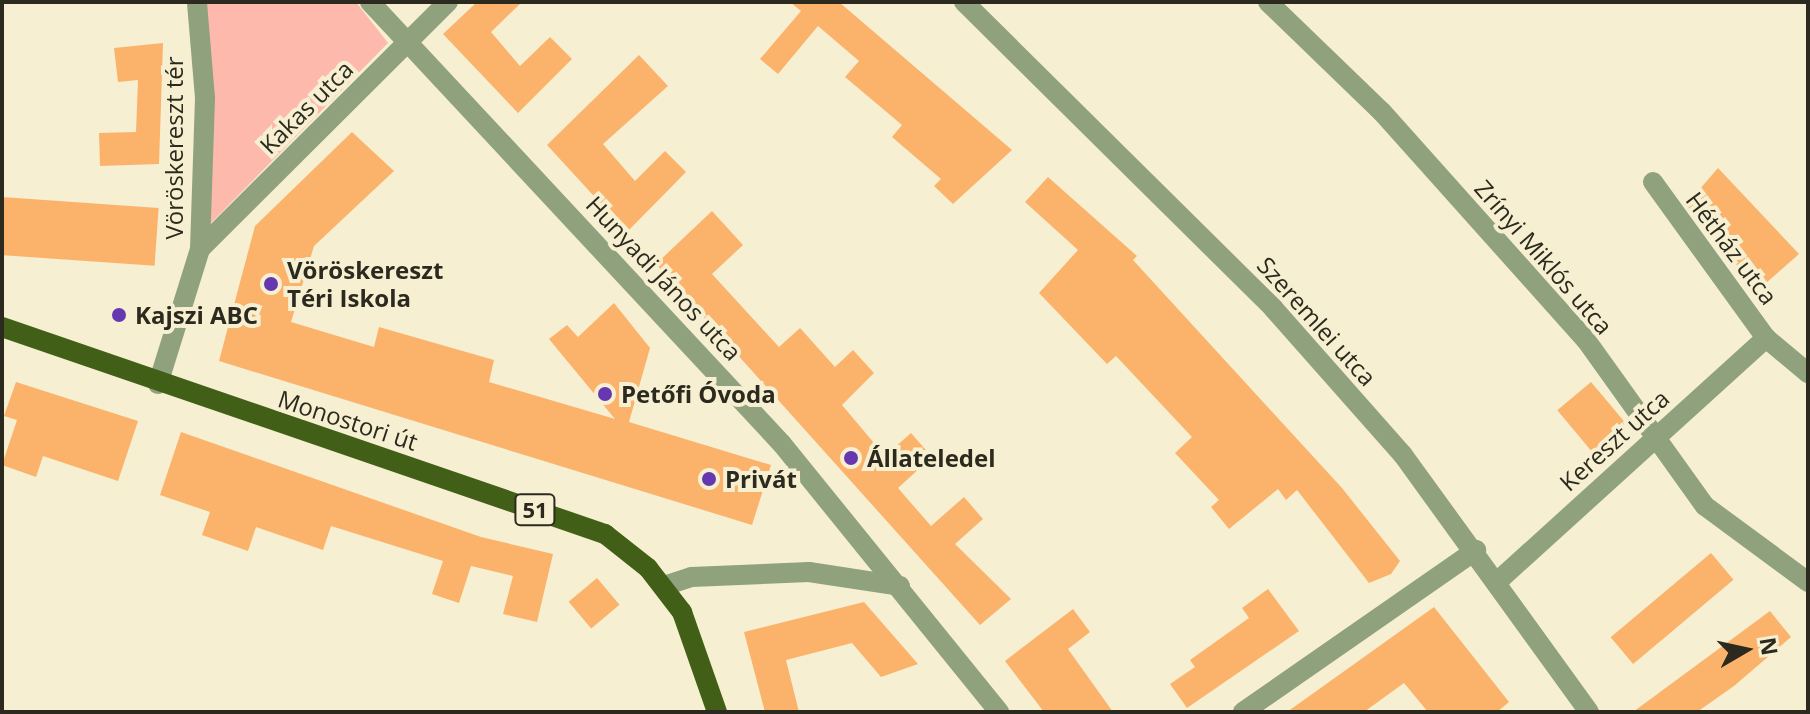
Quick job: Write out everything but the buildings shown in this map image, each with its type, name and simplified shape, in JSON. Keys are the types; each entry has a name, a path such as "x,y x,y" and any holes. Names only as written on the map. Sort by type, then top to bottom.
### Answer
{"main road":[{"name":"Monostori út","path":"2,327 41,335 158,384 605,534 664,586"},
{"name":"51","path":"664,586 700,650 717,712"}],"street":[{"name":"Vöröskereszt tér","path":"158,384 200,249 205,98 197,2"},
{"name":"Hunyadi János utca","path":"370,2 782,444 999,712"},
{"name":"Kakas utca","path":"200,249 448,2"},
{"name":"Szeremlei utca","path":"964,2 1273,308 1476,550 1589,712"},
{"name":"Zrínyi Miklós utca","path":"1268,2 1382,112 1586,340 1651,440 1705,506 1808,582"},
{"name":"Hétház utca","path":"1653,182 1685,235 1766,338 1808,373"},
{"name":"Kereszt utca","path":"1498,581 1766,338"},
{"path":"1243,712 1476,550"},
{"path":"664,586 691,577 809,572 900,586"}],"shaded area":[{"path":"197,2 356,2 388,43 211,223"}],"place":[{"name":"Vöröskereszt Téri Iskola","path":"271,284"},
{"name":"Kajszi ABC","path":"119,315"},
{"name":"Petőfi Óvoda","path":"605,394"},
{"name":"Állateledel","path":"851,458"},
{"name":"Privát","path":"709,479"}]}
